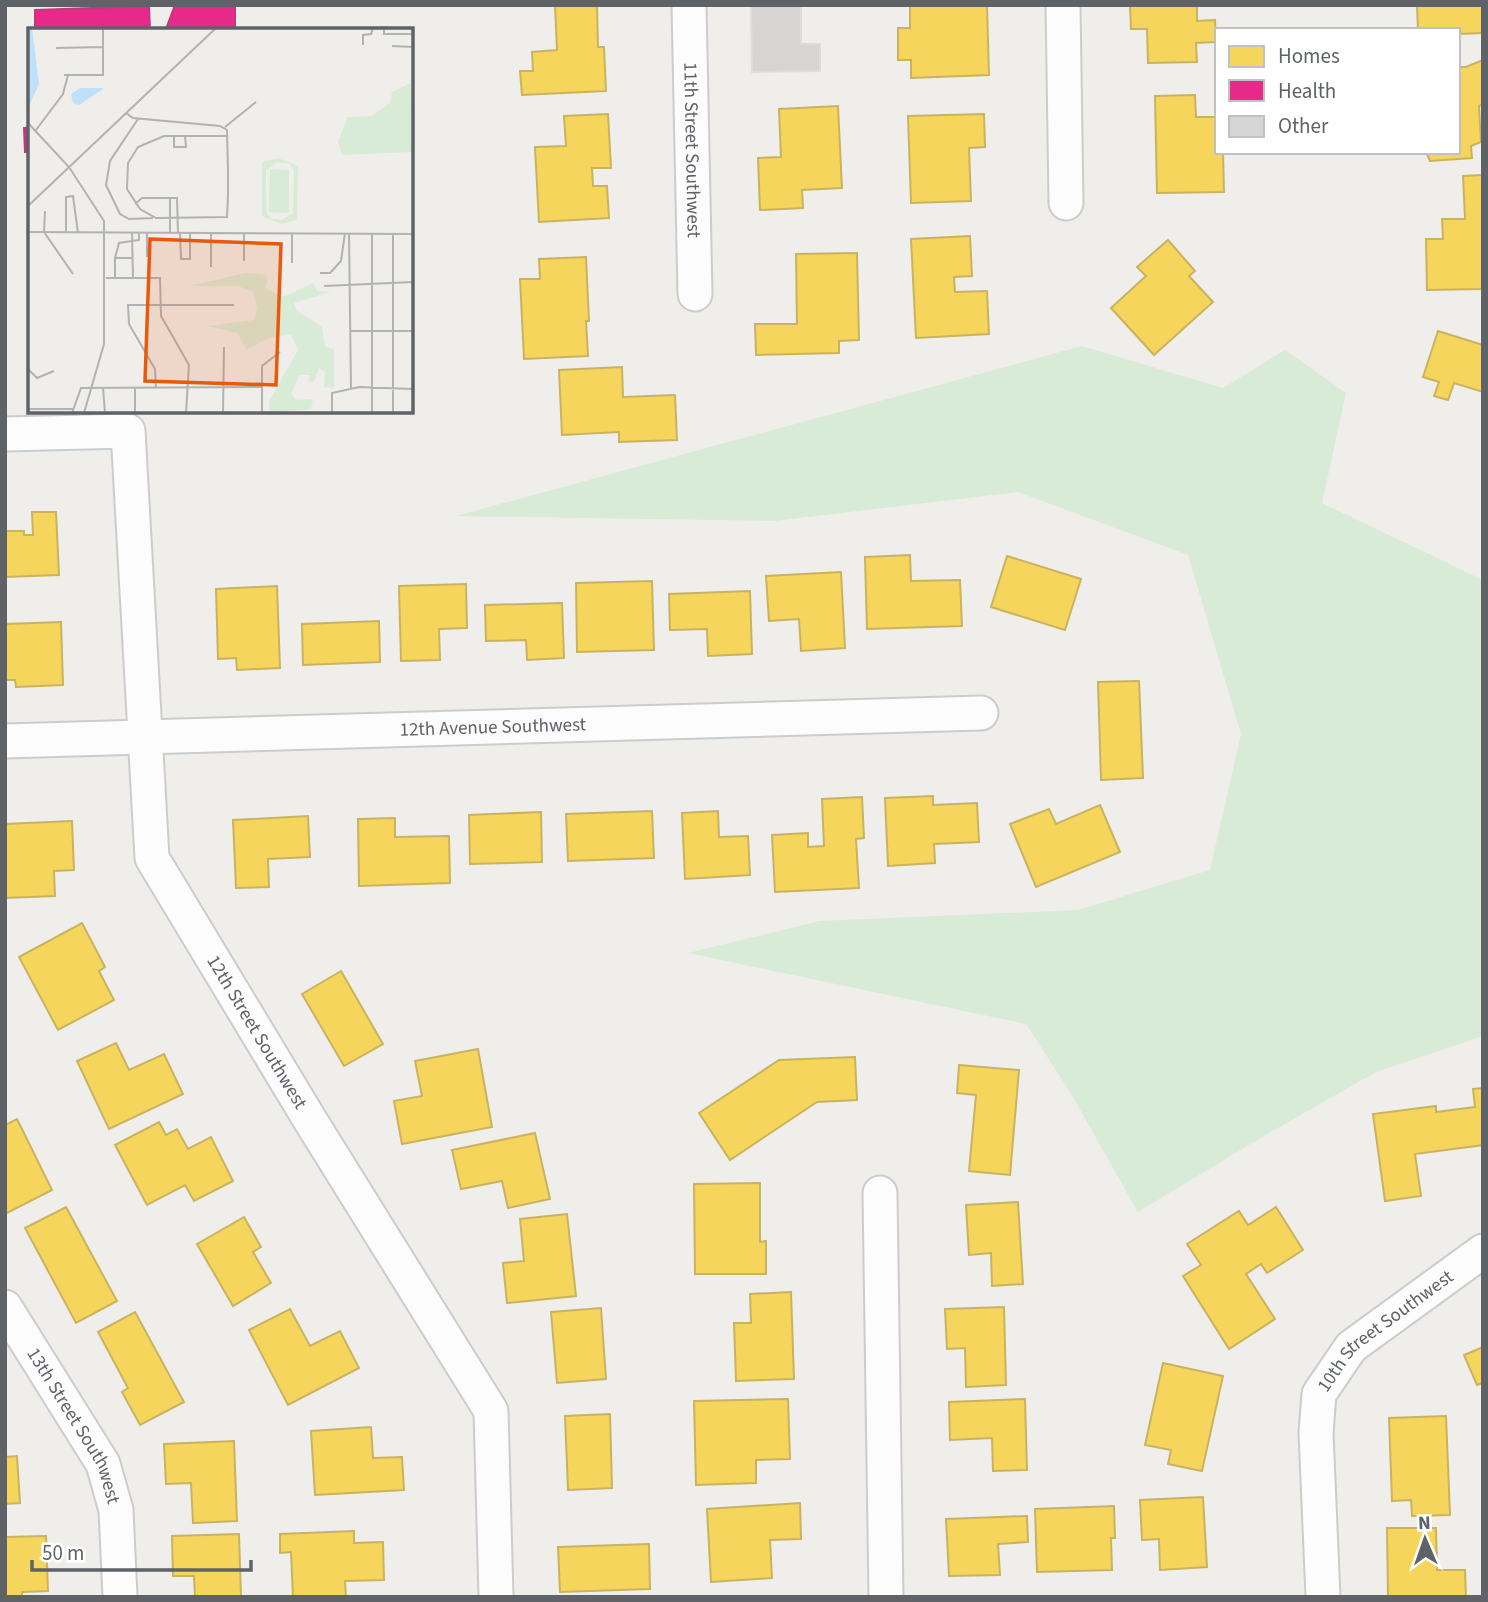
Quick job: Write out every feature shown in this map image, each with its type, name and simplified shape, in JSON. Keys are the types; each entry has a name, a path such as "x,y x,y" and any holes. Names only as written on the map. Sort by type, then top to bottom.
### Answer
{"street":[{"name":"11th Street Southwest","path":"689,5 695,294"},
{"path":"1063,5 1066,203"},
{"name":"12th Street Southwest","path":"5,434 128,431 152,858 310,1120 491,1411 496,1597"},
{"name":"12th Avenue Southwest","path":"5,741 981,713"},
{"path":"880,1193 886,1597"},
{"name":"10th Street Southwest","path":"1323,1597 1316,1433 1319,1394 1351,1347 1483,1251"},
{"name":"13th Street Southwest","path":"5,1307 103,1464 116,1510 120,1597"}],"green space":[{"path":"1082,346 1223,388 1285,350 1346,393 1322,503 1483,580 1483,1036 1376,1072 1138,1212 1070,1092 1026,1024 688,953 819,921 1078,910 1210,870 1241,734 1188,555 1018,492 774,521 456,516"}],"building: Homes":[{"path":"555,5 597,5 598,47 604,47 606,91 522,95 520,71 533,71 532,52 557,50"},
{"path":"987,5 989,75 911,78 911,60 898,60 898,28 910,28 910,6"},
{"path":"1130,5 1197,5 1197,21 1215,20 1215,42 1196,43 1197,62 1148,63 1147,29 1131,29"},
{"path":"1417,5 1483,5 1483,33 1460,34 1460,28 1418,28"},
{"path":"1483,60 1483,104 1479,106 1481,142 1471,146 1472,158 1430,161 1427,154 1460,154 1460,67"},
{"path":"1195,95 1196,117 1215,117 1215,154 1223,154 1224,192 1157,193 1155,96"},
{"path":"838,106 842,188 802,190 803,208 760,210 758,158 781,157 779,109"},
{"path":"608,114 611,168 592,168 593,186 607,186 609,218 539,222 535,147 566,146 564,116"},
{"path":"984,114 985,147 969,148 971,201 911,203 908,116"},
{"path":"1483,175 1483,289 1427,290 1426,239 1443,239 1442,219 1465,219 1463,176"},
{"path":"970,236 972,276 954,277 955,292 987,291 989,334 916,338 911,239"},
{"path":"1168,240 1195,271 1189,276 1213,302 1154,355 1111,308 1146,276 1137,267"},
{"path":"857,253 859,340 839,341 839,353 756,355 755,324 797,324 796,254"},
{"path":"586,257 588,356 524,359 520,279 540,279 539,259"},
{"path":"1438,331 1483,345 1483,392 1454,383 1448,400 1434,396 1439,382 1423,377"},
{"path":"622,367 623,397 675,395 677,440 619,442 619,432 562,435 559,370"},
{"path":"32,512 56,512 59,575 5,577 5,531 24,531 24,535 33,535"},
{"path":"910,555 911,581 960,580 962,626 867,629 865,557"},
{"path":"1007,556 1081,579 1065,630 991,607"},
{"path":"841,572 845,648 801,651 799,619 769,621 766,576"},
{"path":"652,581 654,650 577,652 576,583"},
{"path":"466,584 467,628 439,629 440,660 401,661 399,586"},
{"path":"277,586 280,668 237,670 236,658 218,659 216,589"},
{"path":"750,591 752,654 708,656 707,629 670,630 669,594"},
{"path":"562,603 564,658 527,660 526,640 486,641 485,605"},
{"path":"379,621 380,662 303,665 302,624"},
{"path":"61,622 63,685 16,687 15,680 5,680 5,624"},
{"path":"1139,681 1143,778 1101,780 1098,682"},
{"path":"933,796 933,805 977,803 979,842 934,844 935,863 888,866 885,798"},
{"path":"862,797 864,838 856,839 859,888 775,892 772,835 808,833 808,847 824,846 822,799"},
{"path":"1100,805 1120,852 1036,887 1010,824 1049,809 1056,824"},
{"path":"652,811 654,858 568,861 566,814"},
{"path":"718,811 719,837 748,836 750,875 685,879 682,813"},
{"path":"541,812 542,862 470,864 469,815"},
{"path":"308,816 310,857 268,859 269,887 236,888 233,820"},
{"path":"395,818 395,837 449,836 450,883 359,886 358,819"},
{"path":"72,821 74,870 54,871 55,896 5,898 5,824"},
{"path":"82,923 105,967 99,971 114,1000 58,1030 19,957"},
{"path":"341,971 383,1044 344,1066 302,994"},
{"path":"116,1043 129,1070 164,1054 183,1094 109,1129 77,1061"},
{"path":"478,1049 492,1127 402,1144 394,1101 422,1096 415,1061"},
{"path":"855,1057 857,1100 817,1102 730,1160 699,1113 779,1060"},
{"path":"959,1065 1019,1070 1010,1175 969,1171 976,1095 957,1093"},
{"path":"1483,1088 1483,1145 1415,1154 1421,1196 1385,1201 1373,1114 1436,1106 1436,1112 1475,1107 1473,1089"},
{"path":"17,1119 52,1190 7,1213 5,1125"},
{"path":"159,1122 166,1135 177,1129 188,1149 211,1137 233,1181 194,1201 185,1185 147,1205 115,1145"},
{"path":"535,1133 550,1199 508,1208 502,1181 461,1189 452,1150"},
{"path":"760,1183 760,1242 766,1241 766,1274 695,1274 694,1184"},
{"path":"1018,1202 1023,1284 992,1286 991,1253 969,1255 966,1205"},
{"path":"66,1207 117,1301 76,1323 25,1228"},
{"path":"1276,1207 1303,1250 1267,1273 1261,1264 1246,1274 1275,1319 1229,1349 1183,1276 1201,1265 1187,1244 1239,1211 1248,1225"},
{"path":"567,1214 576,1296 507,1303 503,1263 524,1261 520,1219"},
{"path":"244,1217 261,1247 253,1252 271,1283 233,1306 197,1244"},
{"path":"791,1292 794,1379 736,1381 734,1323 751,1323 750,1294"},
{"path":"1004,1307 1006,1385 966,1387 965,1348 947,1349 945,1309"},
{"path":"601,1308 606,1379 557,1383 551,1312"},
{"path":"290,1309 310,1346 340,1331 359,1368 288,1405 249,1330"},
{"path":"135,1312 184,1402 140,1425 122,1392 128,1388 98,1332"},
{"path":"1483,1347 1483,1383 1477,1385 1464,1355"},
{"path":"1163,1363 1223,1376 1202,1471 1168,1464 1171,1450 1145,1445"},
{"path":"788,1399 790,1459 756,1460 756,1483 696,1485 694,1401"},
{"path":"1025,1399 1027,1470 993,1471 992,1438 950,1440 949,1402"},
{"path":"610,1414 612,1488 568,1490 565,1416"},
{"path":"1446,1416 1450,1515 1412,1516 1411,1500 1392,1501 1389,1418"},
{"path":"371,1427 373,1458 402,1457 404,1490 315,1495 311,1431"},
{"path":"234,1441 237,1521 193,1523 191,1483 166,1484 164,1444"},
{"path":"17,1456 20,1503 5,1504 5,1457"},
{"path":"1203,1497 1207,1567 1160,1570 1159,1539 1142,1540 1140,1500"},
{"path":"800,1503 801,1539 770,1540 772,1578 711,1582 707,1509"},
{"path":"1114,1506 1112,1570 1037,1572 1035,1509"},
{"path":"1027,1516 1028,1542 998,1544 1000,1575 949,1576 946,1519"},
{"path":"1387,1528 1436,1528 1437,1570 1465,1570 1466,1597 1388,1597"},
{"path":"354,1531 354,1543 383,1542 384,1580 345,1581 346,1597 293,1597 291,1552 280,1553 280,1534"},
{"path":"239,1534 241,1597 195,1597 194,1576 173,1576 172,1536"},
{"path":"46,1536 48,1591 22,1592 22,1597 5,1597 5,1537"},
{"path":"649,1544 650,1589 560,1592 558,1547"}],"building: Health":[{"path":"175,5 235,5 235,28 166,28"},
{"path":"149,6 150,28 35,28 35,10"},
{"path":"28,127 28,152 25,152 24,128"}],"building: Other":[{"path":"751,5 801,5 801,44 820,44 820,71 752,72"}]}
